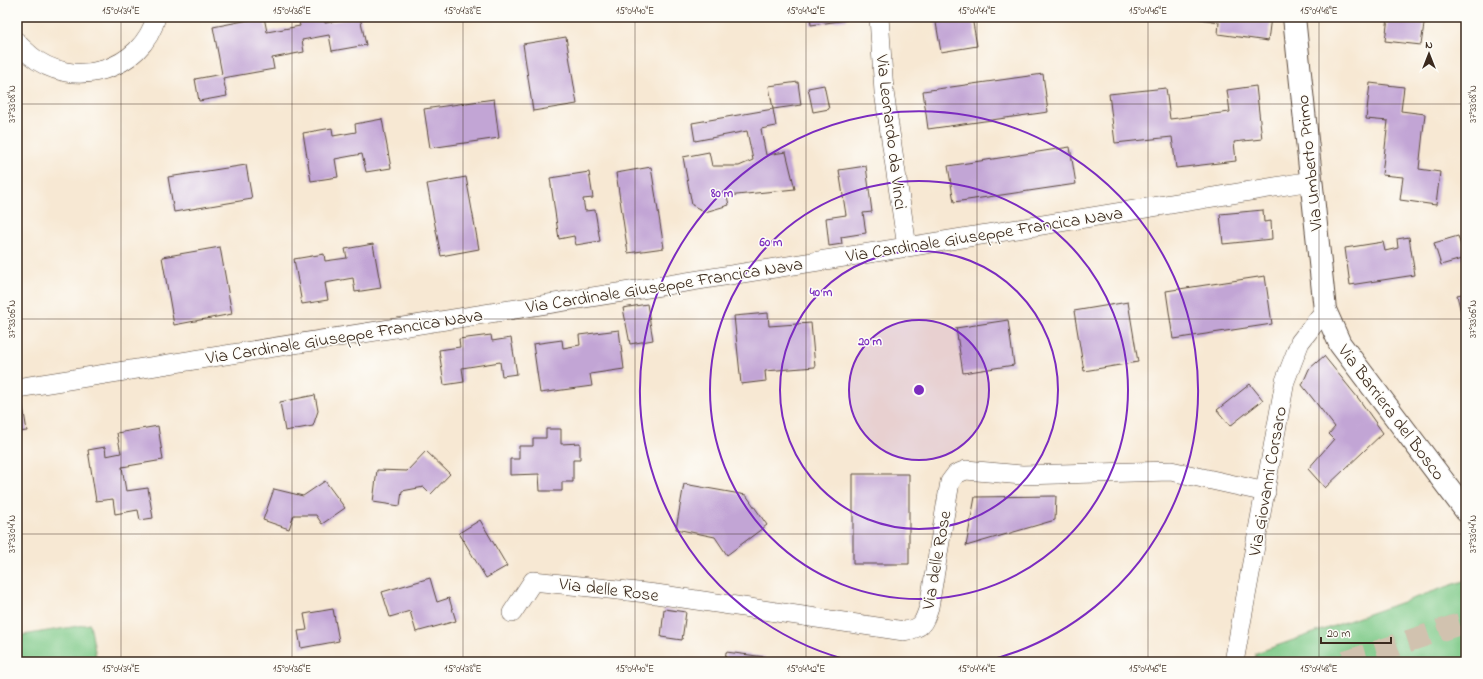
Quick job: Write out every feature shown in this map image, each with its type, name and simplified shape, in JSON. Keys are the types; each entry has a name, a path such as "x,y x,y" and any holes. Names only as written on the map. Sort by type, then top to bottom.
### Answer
{"main road":[{"name":"Via Umberto Primo","path":"1294,17 1326,310"},
{"name":"Via Barriera del Bosco","path":"1326,310 1340,344 1466,511"}],"street":[{"path":"17,42 39,62 64,72 91,73 116,66 138,50 154,27 156,17"},
{"name":"Via Leonardo da Vinci","path":"880,17 884,92 907,247"},
{"name":"Via Cardinale Giuseppe Francica Nava","path":"17,388 907,247 1311,181"},
{"name":"Via Giovanni Corsaro","path":"1234,662 1285,381 1300,342 1326,310"},
{"name":"Via delle Rose","path":"512,613 534,581 656,594 904,631 916,629 924,623 930,608 950,482 956,474 966,470 1022,475 1171,471 1266,492"}],"green space":[{"path":"1466,580 1466,662 1254,662 1256,653"},
{"path":"90,624 97,662 17,662 17,636"}],"building":[{"path":"264,17 267,32 300,26 298,17 324,17 325,23 360,17 366,45 332,51 329,35 302,40 304,52 272,58 274,69 223,78 227,96 199,101 195,79 222,74 213,27"},
{"path":"810,17 847,17 847,20 811,25"},
{"path":"935,17 972,17 977,46 941,52"},
{"path":"1188,17 1271,17 1268,41 1218,34 1219,22"},
{"path":"1388,17 1425,17 1421,45 1385,41"},
{"path":"566,37 577,104 533,111 523,44"},
{"path":"1043,74 1048,112 928,129 923,91"},
{"path":"798,82 801,105 773,109 769,86"},
{"path":"1370,83 1404,87 1401,111 1425,114 1419,169 1440,172 1436,205 1400,200 1403,177 1382,175 1388,121 1366,119"},
{"path":"824,85 829,109 813,112 808,88"},
{"path":"1256,86 1262,139 1234,142 1236,161 1176,168 1172,137 1115,143 1109,94 1166,88 1170,119 1230,112 1227,90"},
{"path":"494,99 499,138 430,148 424,109"},
{"path":"773,109 776,126 761,129 766,155 786,152 795,189 727,196 729,205 705,212 692,205 683,157 709,152 712,166 739,166 753,160 747,131 695,141 692,123"},
{"path":"382,119 391,168 366,172 362,154 335,159 338,177 311,181 303,133 332,128 333,136 356,132 355,124"},
{"path":"1070,147 1076,184 954,202 948,166"},
{"path":"246,165 252,199 174,212 168,177"},
{"path":"866,166 872,212 863,213 866,233 841,237 842,244 829,246 826,218 846,215 839,170"},
{"path":"651,167 664,248 628,253 616,173"},
{"path":"589,172 593,198 583,199 585,211 595,210 600,241 576,245 574,236 559,239 550,178"},
{"path":"466,177 479,249 441,256 427,184"},
{"path":"1263,210 1264,222 1271,221 1272,239 1223,244 1220,214"},
{"path":"1458,236 1465,258 1441,265 1434,243"},
{"path":"1409,237 1415,275 1350,285 1345,248 1383,242 1385,251 1398,248 1397,239"},
{"path":"373,244 381,288 355,292 353,278 325,283 328,300 302,304 294,259 324,254 325,261 347,258 345,249"},
{"path":"220,247 232,314 174,325 162,257"},
{"path":"1265,276 1272,324 1173,339 1166,291"},
{"path":"1466,293 1466,331 1465,331 1457,295"},
{"path":"1128,302 1138,362 1084,371 1074,311"},
{"path":"647,304 653,340 630,344 623,308"},
{"path":"768,313 769,326 811,323 815,367 765,371 766,381 741,384 734,316"},
{"path":"1008,320 1014,365 963,373 956,328"},
{"path":"619,330 624,369 590,374 592,386 540,393 533,344 562,340 563,348 580,345 579,335"},
{"path":"491,335 492,341 511,338 517,374 502,376 500,362 462,368 464,382 444,385 439,350 460,347 459,339"},
{"path":"1324,356 1358,398 1383,433 1325,488 1308,469 1334,439 1329,434 1335,427 1302,385 1309,369"},
{"path":"1250,384 1263,400 1230,426 1217,410"},
{"path":"315,395 318,411 313,426 285,431 280,402"},
{"path":"22,401 27,431 17,432 17,402"},
{"path":"158,426 163,460 122,467 126,491 148,488 153,518 140,520 138,510 115,514 113,499 96,501 88,450 105,447 106,456 121,453 117,433"},
{"path":"546,429 561,429 561,444 580,443 580,460 573,460 573,482 562,482 562,491 540,491 539,474 510,475 510,459 519,459 519,446 533,446 533,438 546,438"},
{"path":"426,451 450,474 431,494 424,487 402,491 400,506 373,502 377,470 407,471"},
{"path":"853,474 909,474 909,564 853,564"},
{"path":"325,481 345,508 322,524 316,515 294,515 289,529 263,520 274,489 303,496"},
{"path":"684,484 746,495 767,525 727,555 715,537 676,529"},
{"path":"1056,496 1055,520 966,546 975,497"},
{"path":"480,520 507,566 486,578 459,533"},
{"path":"430,578 437,602 449,598 456,621 416,632 410,611 390,617 382,592"},
{"path":"333,609 339,641 301,648 298,631 307,630 304,614"},
{"path":"664,609 686,612 682,640 661,637"},
{"path":"726,652 765,657 764,662 725,662"}],"tunnel":[{"path":"1345,662 1466,622"}]}
